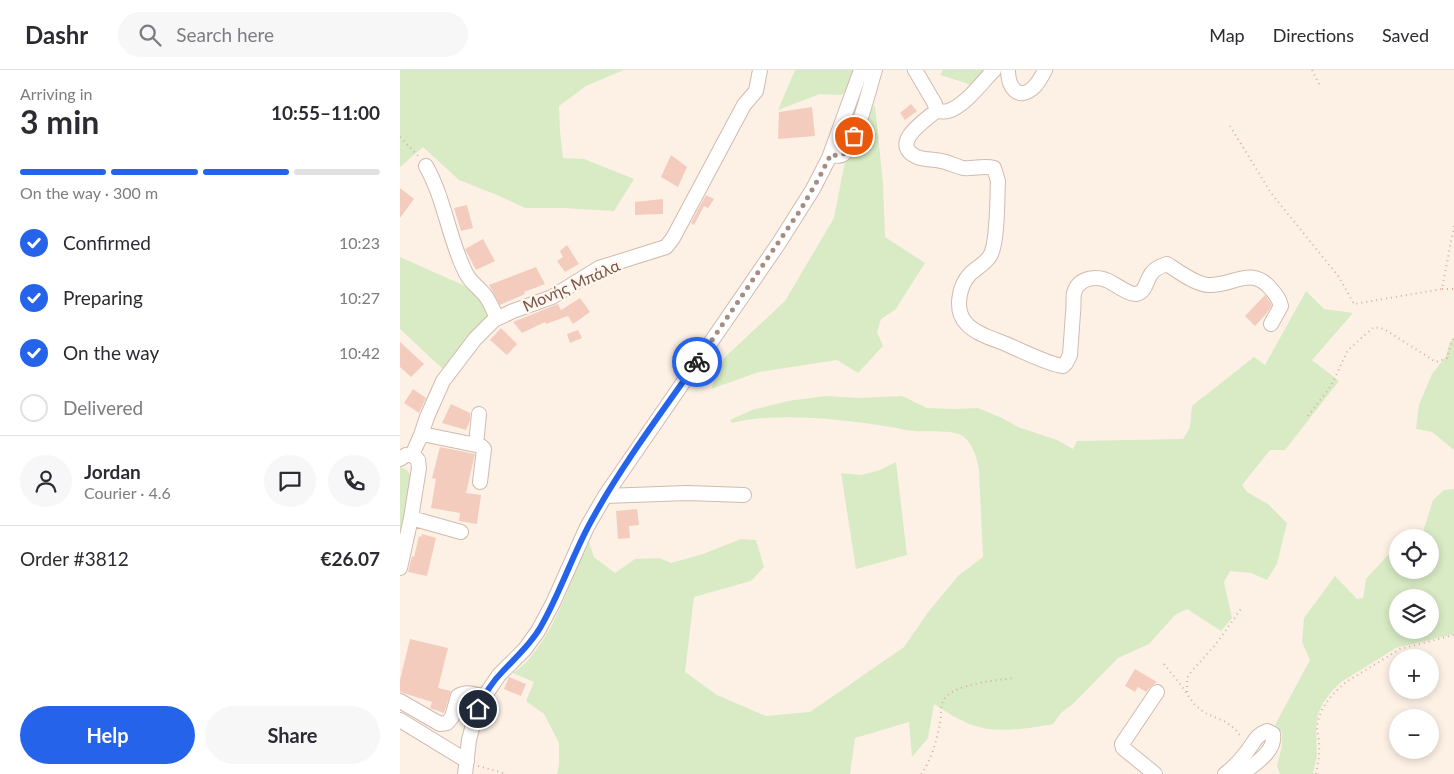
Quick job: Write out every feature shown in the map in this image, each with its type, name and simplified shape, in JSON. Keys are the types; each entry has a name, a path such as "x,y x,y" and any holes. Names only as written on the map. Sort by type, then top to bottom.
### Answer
{"street":[{"name":"Μονής Μπάλα","path":"406,457 421,435 443,381 475,339 497,318 552,297 599,268 666,247 673,238 744,105 756,91 760,70"},
{"path":"400,720 466,768 469,740 484,697 499,675 525,649 538,631 553,603 587,527 605,496 813,189 831,154 860,70"},
{"path":"831,154 840,156 850,145 875,70"},
{"path":"915,70 935,104 936,111"},
{"path":"994,70 971,94 954,108 945,112 936,111 920,123 906,142 909,151 917,157 941,161 963,168 989,166 994,168 996,173 998,181 995,240 991,256 970,274 958,299 965,323 979,333 1064,366 1070,355 1074,293 1079,284 1086,279 1097,278 1108,280 1131,294 1137,294 1144,290 1151,274 1159,267 1167,264 1200,284 1210,286 1249,277 1258,278 1267,284 1279,298 1281,306 1272,324"},
{"path":"1008,70 1008,79 1011,87 1023,94 1036,85 1045,70"},
{"path":"426,166 438,189 455,249 466,274 470,281 487,298 497,318"},
{"path":"476,445 479,414"},
{"path":"421,435 481,446 484,449 480,482"},
{"path":"400,568 419,468 418,460 406,457"},
{"path":"605,496 687,493 744,494"},
{"path":"411,518 461,532"},
{"path":"1155,774 1123,748 1122,744 1126,735 1157,692"},
{"path":"400,701 440,724 448,723 458,696 464,693 472,693 484,697"},
{"path":"1225,774 1235,766 1255,739 1262,733 1267,731 1273,734 1272,748 1242,774"}],"path":[{"path":"1312,70 1320,86"},
{"path":"1230,126 1271,192 1339,277 1354,304 1442,289 1454,290"},
{"path":"400,136 426,166"},
{"path":"1442,289 1454,226"},
{"path":"1308,416 1331,386 1348,350 1374,327 1384,328 1436,362 1447,358 1454,338"},
{"path":"1187,694 1187,678 1216,644 1241,610"},
{"path":"1316,774 1319,757 1317,728 1319,718 1329,698 1339,688 1400,648 1454,636"},
{"path":"1164,664 1195,705 1205,713 1226,722 1235,729 1243,739 1247,752"},
{"path":"921,774 926,768 935,742 941,721 941,705 946,696 959,689 986,682 1014,678"},
{"path":"466,768 476,766 507,774"}],"green space":[{"path":"400,70 624,70 586,86 559,106 560,132 563,158 584,159 634,179 614,211 525,208 459,180 423,147 400,167"},
{"path":"795,70 856,70 851,85 842,95 820,94 778,110"},
{"path":"943,70 989,70 974,88 966,83 940,75"},
{"path":"875,105 883,184 885,237 925,263 895,310 881,319 877,332 883,346 858,373 837,360 759,372 711,389 724,358 785,301 834,218 846,156 866,116"},
{"path":"400,257 474,290 493,317 445,371 400,329"},
{"path":"1306,291 1324,309 1353,313 1312,360 1339,381 1285,450 1270,450 1242,485 1247,492 1268,504 1287,523 1277,564 1267,580 1251,573 1230,571 1224,582 1232,618 1221,631 1187,609 1175,615 1149,644 1118,658 1075,702 1061,713 1053,724 1016,729 987,729 961,720 934,704 928,738 912,757 909,722 855,738 850,774 557,774 559,743 544,714 526,701 534,682 513,673 528,660 548,633 563,602 588,539 594,557 615,573 635,559 659,558 671,563 703,554 741,539 756,540 764,567 751,581 694,597 685,672 717,695 766,716 810,712 904,647 929,611 959,575 983,557 979,470 974,452 963,436 953,432 914,431 828,419 788,417 732,423 730,420 752,410 788,401 826,396 858,398 902,396 927,408 978,408 1018,427 1057,440 1073,449 1077,441 1183,439 1190,427 1192,406 1254,357 1265,365"},
{"path":"1454,337 1454,450 1432,432 1416,429 1419,405 1432,374 1446,356 1450,342"},
{"path":"896,462 907,555 856,569 841,473 861,475 880,470"},
{"path":"400,467 407,470 411,476 400,547"},
{"path":"1454,489 1454,634 1439,638 1439,589 1389,589 1389,639 1433,639 1389,649 1389,652 1341,682 1323,703 1318,714 1316,727 1317,755 1313,774 1280,774 1277,766 1282,746 1282,732 1275,725 1310,660 1302,642 1304,618 1335,576 1357,599 1363,598 1366,579 1389,555 1389,579 1439,579 1439,529 1424,529 1433,500 1444,490"}],"building":[{"path":"911,104 917,111 905,120 900,113"},
{"path":"812,107 815,136 778,139 779,112"},
{"path":"671,155 687,167 678,187 661,177"},
{"path":"400,188 414,199 400,218"},
{"path":"706,195 714,199 708,208 704,206 694,225 691,223"},
{"path":"663,199 663,214 635,215 635,202"},
{"path":"467,205 473,228 461,231 454,208"},
{"path":"483,239 495,261 476,270 465,249"},
{"path":"567,245 579,264 565,272 557,261 563,257 560,251"},
{"path":"536,267 545,284 524,292 525,294 500,305 489,285"},
{"path":"1265,295 1272,305 1255,326 1245,316"},
{"path":"580,298 590,312 573,324 568,316 546,324 545,322 522,333 513,322 558,304 561,310"},
{"path":"501,328 517,344 507,355 490,340"},
{"path":"578,330 582,338 570,343 567,334"},
{"path":"400,342 424,364 411,377 400,367"},
{"path":"413,389 426,398 419,413 404,403"},
{"path":"451,404 470,413 470,420 466,430 442,423"},
{"path":"440,447 475,454 466,493 481,495 477,524 459,521 460,513 431,508 436,479 432,478"},
{"path":"637,509 639,525 629,526 630,538 618,539 616,511"},
{"path":"422,534 436,538 427,576 408,572 419,536 421,537"},
{"path":"410,639 448,648 438,688 451,691 444,713 430,708 432,702 400,692 400,680"},
{"path":"1135,669 1157,682 1146,692 1138,687 1135,692 1125,686"},
{"path":"509,677 526,684 521,696 504,689"}],"way so far":[{"path":"697,362 801,209 831,154 842,155 854,136"}],"route":[{"path":"478,709 494,681 525,649 538,631 553,603 587,527 605,496 697,362"}]}
